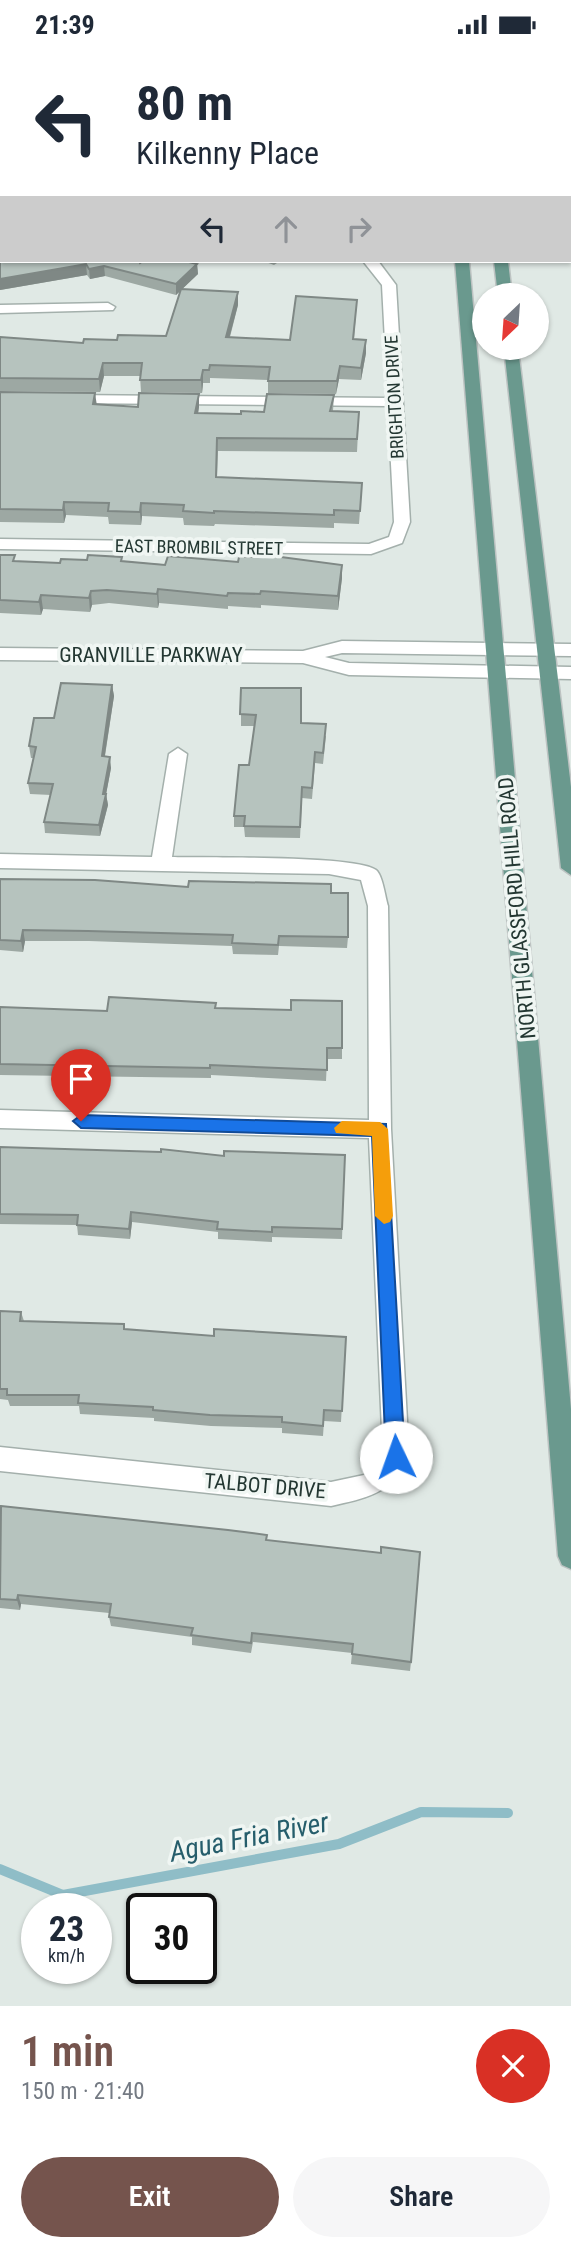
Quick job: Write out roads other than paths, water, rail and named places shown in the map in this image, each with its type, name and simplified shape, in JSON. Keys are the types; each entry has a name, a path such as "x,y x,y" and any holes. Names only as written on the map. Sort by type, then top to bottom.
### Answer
{"main road":[{"name":"NORTH GLASSFORD HILL ROAD","path":"461,263 571,1556"},
{"path":"501,263 504,283"},
{"path":"513,361 571,868"}],"street":[{"name":"BRIGHTON DRIVE","path":"373,263 379,268 389,285 393,402 402,522 396,540"},
{"path":"0,309 108,307"},
{"path":"54,399 393,402"},
{"name":"EAST BROMBIL STREET","path":"0,544 371,549 396,540"},
{"name":"GRANVILLE PARKWAY","path":"0,654 303,656 342,647 571,650"},
{"name":"GRANVILLE PARKWAY","path":"303,656 325,665 349,669 571,673"},
{"path":"0,861 161,863 178,754"},
{"name":"TALBOT DRIVE","path":"0,1459 331,1494 372,1485 396,1457 380,1129 377,907 369,875 329,867 161,863"},
{"path":"0,1119 380,1129"}],"waterway":[{"name":"Agua Fria River","path":"0,1869 63,1895 339,1844 421,1812 508,1813"}]}
